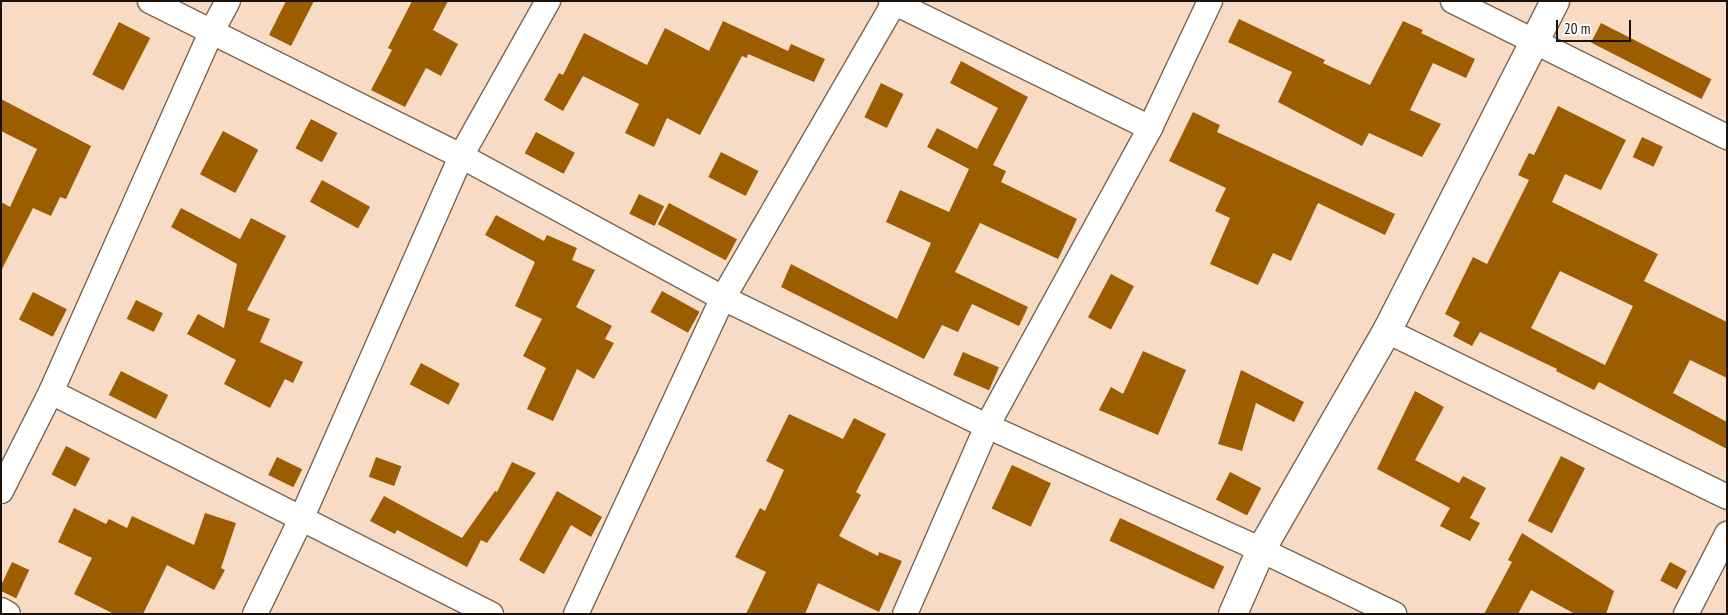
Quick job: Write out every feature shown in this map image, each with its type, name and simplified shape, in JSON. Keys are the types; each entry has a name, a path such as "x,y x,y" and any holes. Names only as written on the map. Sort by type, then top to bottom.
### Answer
{"street":[{"path":"150,1 461,156 723,298 987,426 1261,550 1394,614"},
{"path":"1,491 51,392 212,31 228,1"},
{"path":"255,614 302,518 461,156 548,1"},
{"path":"905,614 987,426 1150,128 1210,1"},
{"path":"1453,1 1727,137"},
{"path":"1233,614 1261,550 1387,331 1555,1"},
{"path":"576,614 723,298 892,2 1150,128"},
{"path":"1387,331 1727,497"},
{"path":"51,392 491,614"},
{"path":"1686,614 1727,534"},
{"path":"1,610 8,614"}],"building":[{"path":"286,1 314,1 291,46 269,35"},
{"path":"412,1 448,1 433,30 458,44 441,76 426,68 405,107 371,90 392,50 388,48"},
{"path":"1239,19 1325,60 1323,63 1370,85 1403,21 1423,30 1421,33 1475,59 1466,78 1433,63 1410,110 1441,124 1422,157 1369,133 1362,146 1278,102 1292,72 1228,42"},
{"path":"723,21 788,51 791,44 825,59 814,82 748,54 747,58 742,56 700,135 667,118 654,147 625,133 639,104 583,76 563,111 544,100 559,73 563,75 584,33 647,65 665,28 709,51"},
{"path":"119,22 150,38 123,90 92,75"},
{"path":"1601,23 1711,79 1701,99 1591,43"},
{"path":"961,61 1028,97 993,165 1006,171 1001,182 1077,219 1058,259 980,223 955,272 1028,307 1019,326 972,304 958,332 942,325 924,359 781,287 791,264 897,319 931,243 886,222 900,190 949,212 969,169 927,147 937,128 977,149 998,108 950,83"},
{"path":"881,83 903,94 887,128 864,117"},
{"path":"1,99 91,146 66,199 60,197 51,216 33,208 1,271 1,202 10,207 37,149 1,131"},
{"path":"1558,106 1626,140 1601,190 1565,174 1552,202 1658,254 1644,281 1727,322 1727,378 1690,360 1673,393 1727,422 1727,449 1599,382 1594,390 1556,371 1557,369 1480,332 1472,346 1453,336 1460,322 1445,314 1473,257 1487,264 1529,180 1518,175 1529,153 1534,155","holes":["1560,271 1633,306 1605,365 1531,328"]},
{"path":"1193,112 1220,125 1217,132 1395,214 1385,235 1318,203 1291,261 1273,253 1258,285 1210,264 1230,218 1215,211 1226,188 1169,161"},
{"path":"311,119 337,133 322,162 296,148"},
{"path":"223,131 258,150 235,193 200,174"},
{"path":"536,132 575,153 564,174 525,153"},
{"path":"1642,137 1663,147 1654,167 1633,157"},
{"path":"721,152 758,171 746,196 708,177"},
{"path":"322,180 370,207 358,229 310,202"},
{"path":"639,194 664,206 655,226 629,214"},
{"path":"669,203 737,239 726,260 658,224"},
{"path":"181,208 240,239 251,218 286,236 247,310 270,319 260,342 303,362 293,383 285,379 270,408 224,384 236,360 187,334 198,314 224,328 237,264 171,227"},
{"path":"496,215 544,241 547,235 577,248 572,260 595,270 576,307 612,326 605,339 614,343 594,379 577,369 553,421 527,409 546,368 523,356 542,319 515,306 535,262 485,235"},
{"path":"1111,274 1134,286 1111,329 1088,317"},
{"path":"662,291 700,312 688,333 650,312"},
{"path":"33,292 67,309 53,337 19,320"},
{"path":"136,300 163,313 154,332 127,319"},
{"path":"1143,351 1186,370 1158,435 1099,410 1111,387 1123,394"},
{"path":"963,352 999,367 989,390 953,375"},
{"path":"421,363 460,384 449,405 410,384"},
{"path":"1241,370 1304,402 1294,422 1256,403 1242,451 1218,444"},
{"path":"121,371 168,395 156,419 109,395"},
{"path":"1415,391 1444,407 1415,460 1459,483 1463,476 1486,488 1470,518 1480,523 1470,541 1440,526 1450,508 1377,469"},
{"path":"789,414 843,439 854,418 886,434 856,492 861,495 839,536 878,556 879,552 902,561 879,612 818,583 805,614 746,614 766,572 735,557 760,508 765,511 784,470 766,461"},
{"path":"66,446 90,458 76,487 51,475"},
{"path":"1561,456 1585,468 1552,533 1528,521"},
{"path":"277,457 302,469 293,487 268,475"},
{"path":"376,457 401,466 394,486 369,477"},
{"path":"512,462 536,473 487,543 481,540 467,567 397,530 395,534 370,521 384,496 462,538 495,491 497,492"},
{"path":"1012,465 1051,483 1031,527 992,509"},
{"path":"1230,472 1261,488 1247,516 1216,500"},
{"path":"557,491 602,517 591,537 571,525 544,574 519,560"},
{"path":"74,508 106,524 109,519 127,528 132,516 194,545 205,513 236,523 221,568 225,570 214,590 167,565 143,614 114,614 74,594 92,558 58,542"},
{"path":"1120,518 1224,567 1214,589 1109,541"},
{"path":"1522,533 1614,591 1606,614 1575,614 1531,590 1518,614 1484,614 1512,562 1508,560"},
{"path":"12,562 29,570 16,598 1,591 1,586"},
{"path":"1670,562 1687,571 1677,589 1660,581"}]}
